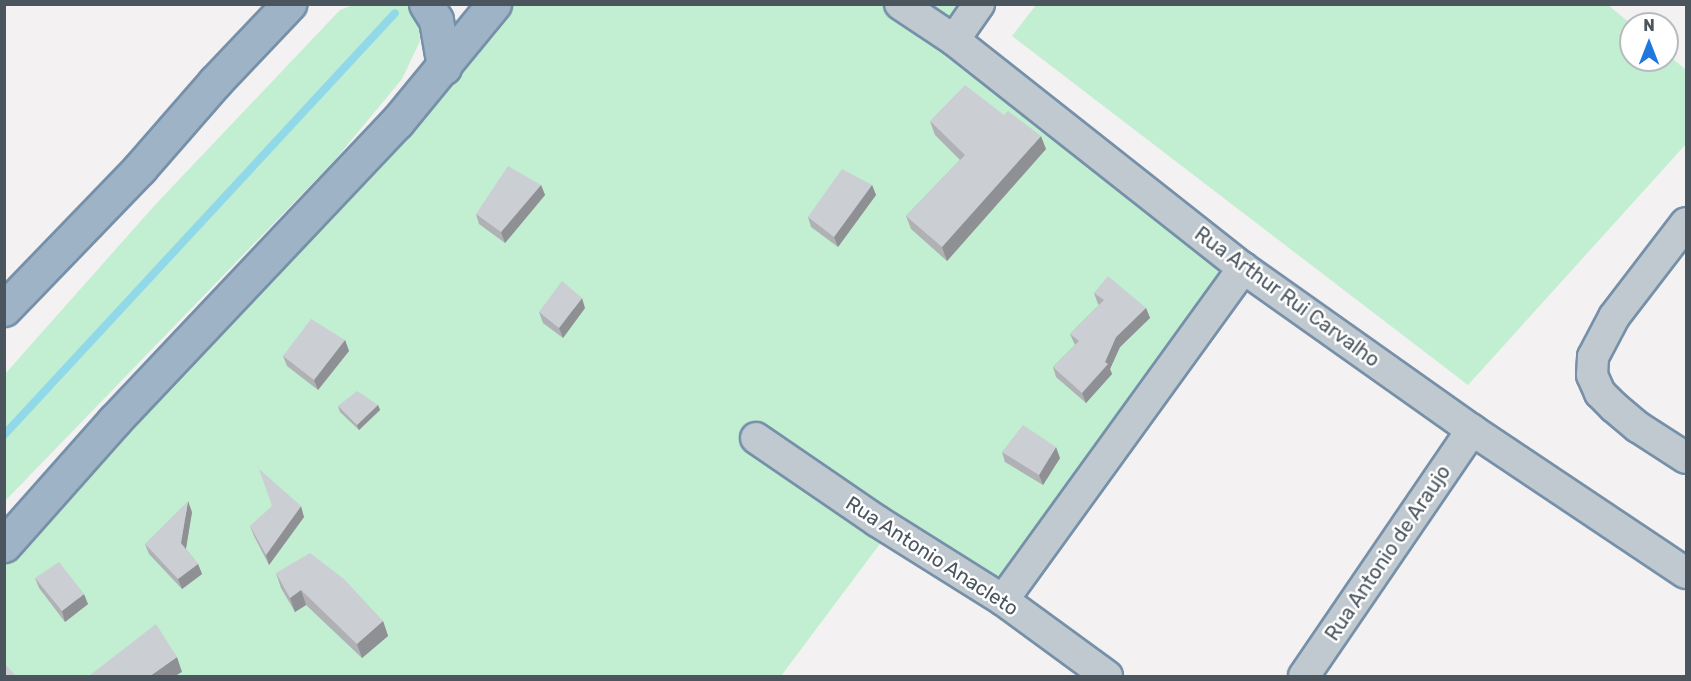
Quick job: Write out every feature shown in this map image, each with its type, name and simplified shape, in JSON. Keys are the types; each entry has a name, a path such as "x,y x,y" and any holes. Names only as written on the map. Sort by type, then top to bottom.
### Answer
{"highway":[{"path":"4,309 140,168 215,82 289,4"},
{"path":"426,4 435,20 444,67"},
{"path":"4,545 114,421 396,122 494,4"}],"street":[{"name":"Rua Arthur Rui Carvalho","path":"900,4 954,40 1243,268 1472,430 1686,573"},
{"path":"954,40 980,4"},
{"path":"1686,223 1614,317 1593,357 1592,375 1600,393 1614,407 1638,427 1686,458"},
{"path":"1003,600 1243,268"},
{"name":"Rua Antonio de Araujo","path":"1305,676 1472,430"},
{"name":"Rua Antonio Anacleto","path":"756,438 876,521 1003,600 1107,676"}],"green space":[{"path":"353,5 407,5 418,16 420,41 402,79 334,161 5,501 5,374 155,205 340,10"},
{"path":"489,5 900,5 1242,269 1004,596 891,529 781,676 5,676 5,545"},
{"path":"924,5 965,5 952,23"},
{"path":"1036,5 1608,5 1619,14 1619,72 1679,72 1679,64 1686,70 1686,144 1468,385 1012,36"}],"building":[{"path":"965,85 1004,115 1008,111 1041,136 942,247 906,216 965,155 930,121"},
{"path":"508,166 541,185 501,232 476,214"},
{"path":"842,169 872,185 834,237 808,217"},
{"path":"1108,276 1146,308 1116,337 1105,362 1108,364 1082,393 1053,367 1079,341 1070,334 1104,300 1094,293"},
{"path":"562,281 582,298 559,328 539,312"},
{"path":"311,319 345,340 314,380 283,356"},
{"path":"357,391 378,405 357,425 338,406"},
{"path":"1023,425 1056,447 1039,475 1002,452"},
{"path":"259,469 301,506 266,555 250,526 272,506"},
{"path":"188,501 181,543 198,564 178,579 145,544"},
{"path":"310,553 344,579 383,621 357,644 301,590 290,598 276,573"},
{"path":"59,562 84,594 62,611 35,578"},
{"path":"156,624 177,657 150,676 89,676"},
{"path":"4,663 16,676 4,676"}],"waterway":[{"path":"4,435 395,13"}]}
